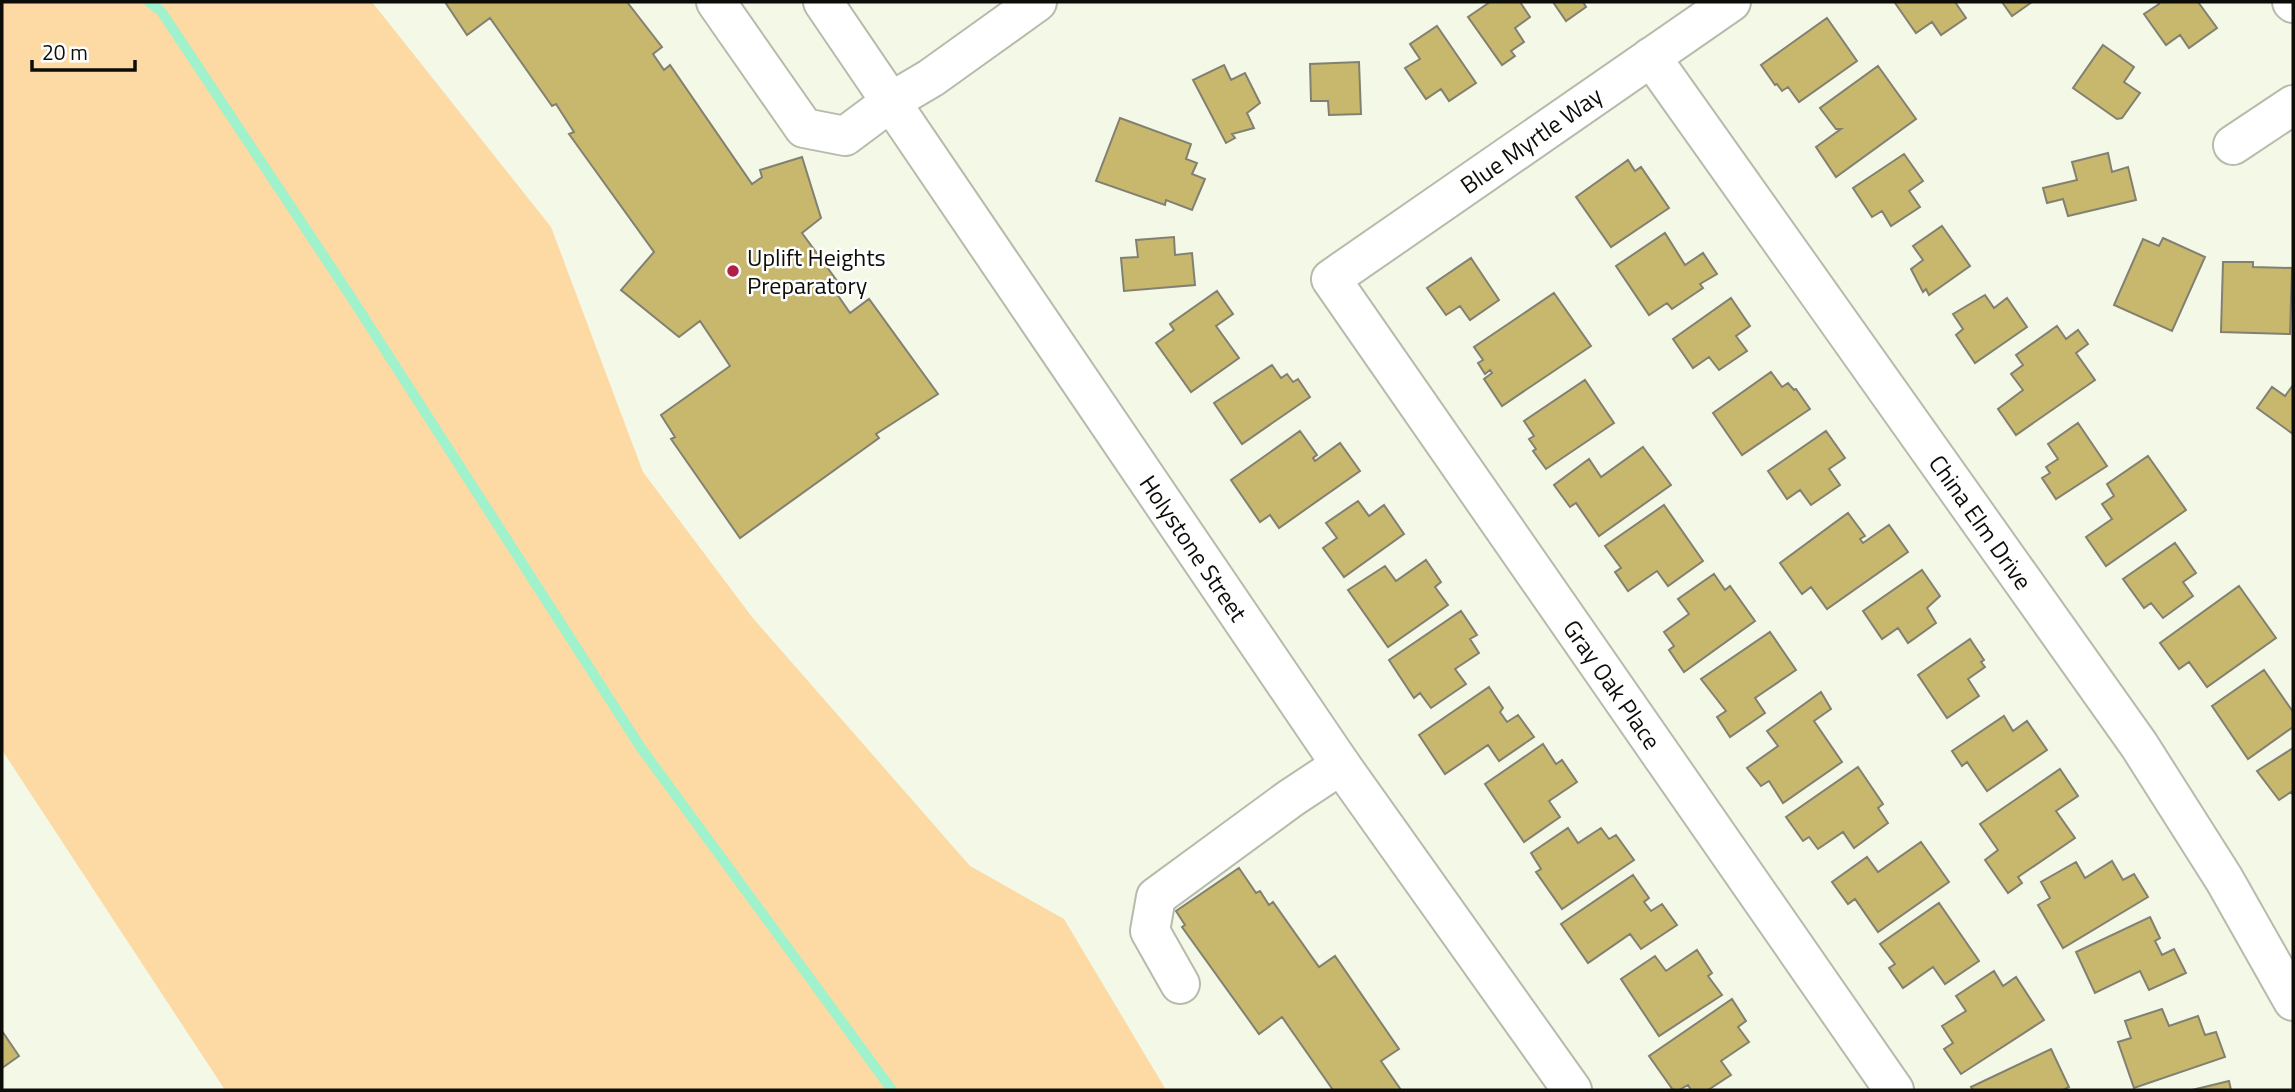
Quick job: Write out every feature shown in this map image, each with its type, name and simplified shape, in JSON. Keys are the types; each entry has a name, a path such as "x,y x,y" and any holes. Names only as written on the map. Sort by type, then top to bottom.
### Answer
{"street":[{"path":"716,2 804,128 845,136 1037,2"},
{"name":"Holystone Street","path":"823,2 1341,765 1572,1090"},
{"name":"Blue Myrtle Way","path":"1331,279 1731,2"},
{"name":"China Elm Drive","path":"1651,57 2138,745 2224,879 2293,1001"},
{"path":"2233,145 2293,105"},
{"name":"Gray Oak Place","path":"1331,279 1894,1090"},
{"path":"1180,985 1150,931 1156,897 1291,798 1341,765"}],"shaded area":[{"path":"2,2 372,2 551,227 643,472 752,617 970,866 1064,919 1166,1090 225,1090 2,750"}],"building":[{"name":"Uplift Heights Preparatory","path":"445,2 627,2 662,47 653,54 664,70 670,65 752,184 762,177 760,170 802,157 821,218 802,233 843,289 837,294 850,313 869,299 938,394 876,434 879,438 740,538 671,439 675,437 661,415 730,366 700,321 679,337 621,290 654,252 569,134 574,132 556,104 552,106 490,18 467,35"},
{"path":"1490,2 1520,2 1530,17 1515,28 1524,42 1511,51 1515,56 1502,65 1468,17"},
{"path":"1553,2 1583,2 1586,7 1566,21"},
{"path":"1955,2 1966,18 1941,35 1932,22 1916,33 1895,3"},
{"path":"2002,2 2032,2 2012,16"},
{"path":"2158,2 2198,2 2217,28 2189,48 2180,35 2166,45 2144,14 2159,4"},
{"path":"1827,18 1857,61 1799,102 1788,87 1782,91 1775,85 1761,65"},
{"path":"1437,26 1476,83 1449,101 1441,89 1426,99 1405,68 1420,59 1410,44"},
{"path":"2103,45 2134,67 2124,82 2140,93 2122,118 2117,119 2073,88"},
{"path":"1359,62 1361,114 1329,115 1328,101 1311,101 1310,64"},
{"path":"1224,65 1231,80 1245,73 1260,103 1247,113 1254,128 1232,134 1235,138 1226,143 1193,80"},
{"path":"1878,66 1916,119 1836,177 1816,147 1841,129 1836,129 1820,108"},
{"path":"1120,118 1191,144 1186,159 1197,163 1192,174 1205,179 1192,210 1166,200 1165,205 1096,181"},
{"path":"2108,153 2112,172 2128,167 2136,200 2068,216 2063,199 2047,203 2043,188 2077,180 2072,162"},
{"path":"1904,154 1923,181 1909,191 1920,207 1891,226 1882,211 1872,217 1853,188"},
{"path":"1628,160 1635,171 1641,167 1669,208 1611,247 1576,197"},
{"path":"1942,226 1970,266 1929,295 1926,289 1923,292 1911,269 1923,260 1913,246"},
{"path":"1665,233 1685,265 1703,253 1717,274 1700,284 1703,288 1672,309 1667,303 1649,315 1616,266"},
{"path":"1174,237 1175,255 1192,253 1195,285 1124,291 1121,258 1138,257 1136,240"},
{"path":"2163,238 2205,257 2172,331 2114,305 2143,239 2159,246"},
{"path":"1471,258 1499,300 1470,320 1460,306 1446,315 1427,288"},
{"path":"2223,262 2253,262 2253,267 2292,268 2290,334 2221,332"},
{"path":"1217,291 1233,314 1216,326 1239,358 1191,392 1156,343 1174,330 1170,324"},
{"path":"1554,293 1591,346 1502,406 1484,379 1492,373 1490,370 1485,374 1478,363 1483,360 1474,347"},
{"path":"1985,295 1994,308 2007,298 2027,327 1975,363 1956,335 1963,329 1953,314"},
{"path":"1731,298 1750,326 1736,336 1747,351 1719,370 1709,357 1693,368 1673,339"},
{"path":"2057,326 2066,339 2078,330 2088,344 2076,353 2095,380 2016,435 1998,409 2023,390 2011,374 2023,365 2016,355"},
{"path":"1272,365 1281,378 1287,374 1293,382 1298,379 1310,397 1242,444 1214,403"},
{"path":"1771,372 1782,387 1788,383 1796,389 1810,409 1742,455 1713,413"},
{"path":"1585,380 1614,423 1546,469 1533,451 1536,449 1529,439 1534,436 1524,421"},
{"path":"2293,385 2293,434 2257,408 2272,387 2285,396"},
{"path":"2078,423 2107,466 2056,499 2042,478 2050,473 2046,467 2058,459 2048,444"},
{"path":"1300,431 1317,455 1313,458 1315,461 1340,443 1360,471 1279,528 1270,515 1260,522 1231,480"},
{"path":"1826,431 1845,458 1829,469 1840,485 1811,505 1800,490 1787,499 1768,471"},
{"path":"1643,447 1671,485 1599,536 1576,503 1570,507 1554,485 1589,459 1601,477"},
{"path":"2148,456 2186,510 2106,566 2086,537 2112,519 2102,504 2114,496 2107,484"},
{"path":"1358,501 1369,516 1384,505 1404,534 1344,577 1323,548 1337,538 1326,523"},
{"path":"1664,505 1703,561 1668,586 1657,571 1628,591 1615,572 1621,568 1605,546"},
{"path":"1848,513 1865,536 1860,539 1863,543 1889,525 1908,552 1827,609 1811,587 1802,594 1780,563"},
{"path":"2175,543 2196,573 2183,582 2193,596 2163,618 2151,603 2144,608 2123,579"},
{"path":"1426,560 1441,582 1435,587 1448,605 1388,647 1348,590 1385,566 1396,581"},
{"path":"1922,570 1940,596 1927,608 1936,623 1908,643 1898,628 1882,639 1863,611"},
{"path":"1714,574 1725,590 1730,586 1755,621 1684,672 1669,650 1674,646 1664,632 1689,614 1678,599"},
{"path":"2239,586 2276,638 2207,687 2189,662 2179,669 2160,643"},
{"path":"1461,611 1477,635 1470,639 1479,653 1455,669 1466,684 1431,708 1420,693 1414,698 1389,660"},
{"path":"1770,632 1796,670 1755,698 1765,713 1730,737 1717,717 1726,711 1701,679"},
{"path":"1970,639 1984,660 1981,662 1985,667 1968,679 1979,696 1947,718 1918,675"},
{"path":"2264,670 2293,712 2293,727 2248,759 2212,706"},
{"path":"1489,687 1503,708 1500,712 1507,722 1518,715 1534,737 1499,761 1488,745 1445,774 1419,735"},
{"path":"1821,692 1831,709 1814,721 1842,762 1783,803 1769,781 1761,786 1747,768 1778,746 1767,731"},
{"path":"2004,716 2013,731 2027,721 2047,750 1987,791 1967,762 1962,766 1952,751"},
{"path":"1543,744 1556,764 1562,760 1577,782 1549,801 1560,817 1524,842 1485,784"},
{"path":"2293,748 2293,795 2291,792 2279,800 2257,771"},
{"path":"1858,767 1883,804 1878,808 1888,823 1854,848 1843,832 1818,849 1809,837 1803,841 1786,817"},
{"path":"2060,769 2078,796 2056,811 2075,838 2018,877 2022,883 2008,893 1985,860 1998,850 1980,824"},
{"path":"1568,828 1578,843 1601,828 1609,839 1616,835 1634,860 1562,909 1536,872 1541,869 1531,853"},
{"path":"1921,842 1949,882 1878,932 1855,899 1848,904 1832,882 1867,857 1878,872"},
{"path":"2112,861 2123,880 2134,874 2148,897 2063,948 2038,905 2050,898 2041,882 2076,862 2085,878"},
{"path":"1239,868 1256,893 1260,891 1269,905 1273,902 1319,967 1335,956 1399,1049 1381,1061 1401,1090 1333,1090 1282,1017 1259,1034 1182,927 1185,925 1176,911"},
{"path":"1633,875 1649,898 1644,902 1651,911 1662,904 1677,925 1641,949 1630,934 1588,963 1561,924"},
{"path":"1939,903 1979,961 1945,984 1933,967 1903,988 1889,968 1895,964 1880,944"},
{"path":"2150,917 2160,938 2155,941 2162,955 2174,949 2186,973 2149,990 2140,971 2095,993 2076,952"},
{"path":"1697,950 1712,973 1708,976 1722,995 1659,1036 1621,979 1655,956 1666,971"},
{"path":"1994,971 2003,986 2016,977 2044,1020 1961,1074 1944,1049 1953,1043 1942,1026 1966,1011 1956,996"},
{"path":"1732,999 1746,1021 1738,1027 1749,1042 1721,1061 1731,1075 1708,1090 1691,1090 1688,1085 1673,1090 1649,1056"},
{"path":"2162,1009 2169,1026 2198,1016 2205,1035 2216,1032 2225,1057 2134,1088 2118,1042 2131,1038 2125,1021"},
{"path":"2,1031 19,1056 2,1068"},
{"path":"2051,1049 2069,1087 2063,1090 1973,1090 1971,1087"},
{"path":"2229,1081 2231,1090 2192,1090"}],"waterway":[{"path":"149,2 161,11 349,294 641,748 892,1090"}],"place":[{"name":"Uplift Heights Preparatory","path":"733,271"}]}
